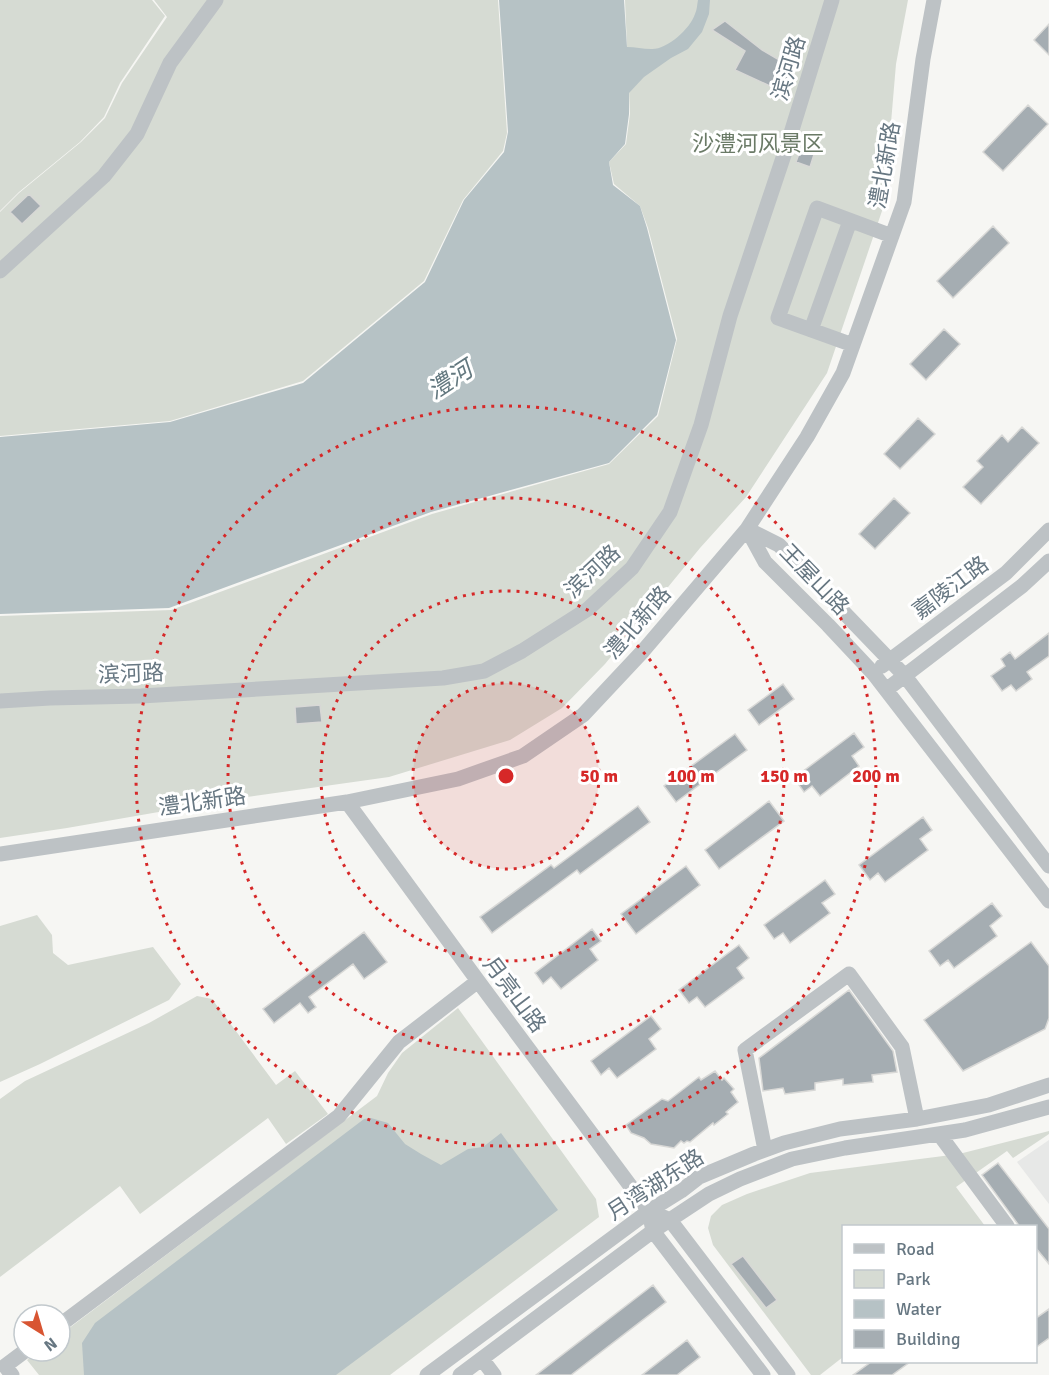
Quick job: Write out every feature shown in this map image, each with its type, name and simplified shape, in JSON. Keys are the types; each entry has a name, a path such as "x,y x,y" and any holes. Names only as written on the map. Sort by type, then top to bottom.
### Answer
{"street":[{"path":"0,271 104,176 137,134 170,63 216,0"},
{"name":"滨河路","path":"0,701 141,696 443,678 484,671 522,651 588,609 632,568 670,512 701,425 730,316 788,143 832,0"},
{"name":"澧北新路","path":"0,854 347,802 458,779 523,756 583,715 644,651 747,529 807,437 843,373 904,202 923,59 934,0"},
{"path":"853,345 778,318 817,208 892,236"},
{"path":"811,330 850,220"},
{"name":"王屋山路","path":"747,529 779,545 905,676 1049,866"},
{"name":"王屋山路","path":"747,529 765,562 873,673 1049,901"},
{"name":"嘉陵江路","path":"873,673 1006,573 1049,530"},
{"name":"嘉陵江路","path":"886,690 1022,586 1049,561"},
{"name":"月亮山路","path":"347,802 649,1211 653,1231 763,1375"},
{"path":"765,1150 746,1050 849,974 902,1047 917,1119"},
{"path":"72,1316 339,1116 399,1042 478,981"},
{"name":"月湾湖东路","path":"427,1375 649,1211 699,1177 784,1143 840,1129 917,1119 989,1105 1049,1085"},
{"name":"月湾湖东路","path":"460,1375 653,1231 709,1194 740,1179 792,1159 845,1148 965,1130 1049,1107"},
{"path":"939,1134 1006,1225"},
{"path":"649,1211 670,1220 788,1375"},
{"path":"482,1359 494,1375"},
{"path":"12,1361 5,1366 12,1375"}],"shaded area":[{"path":"1049,1140 1049,1204 1017,1162"}],"green space":[{"path":"0,0 152,0 165,16 120,83 104,117 80,142 19,192 0,211"},
{"path":"154,0 498,0 507,133 503,151 463,200 424,281 303,381 170,421 0,436 0,212 19,193 81,142 105,118 122,83 167,17"},
{"name":"沙澧河风景区","path":"625,0 908,0 896,64 884,205 827,373 746,497 700,548 605,664 562,708 510,740 389,777 233,799 0,838 0,616 171,610 432,514 609,464 658,416 677,339 648,228 640,206 614,184 609,162 626,144 630,114"},
{"path":"37,915 52,935 53,953 68,965 153,947 181,984 169,1000 0,1082 0,926"},
{"path":"197,996 212,999 276,1085 295,1071 328,1114 286,1144 268,1118 140,1214 120,1186 0,1277 0,1099 25,1081 149,1023"},
{"path":"458,1008 596,1199 599,1217 390,1375 39,1375 29,1363 72,1363 72,1326 377,1096 388,1073 402,1053"},
{"path":"1049,1131 1049,1134 1013,1158 1007,1151 956,1187 984,1225 842,1225 842,1358 820,1375 811,1375 713,1245 708,1228 711,1216 722,1205 747,1194 810,1173 959,1154"}],"water":[{"name":"澧河","path":"499,0 624,0 627,47 651,49 664,46 677,38 692,20 698,0 710,0 709,14 702,32 688,49 644,77 629,93 625,144 609,162 613,185 640,206 676,340 657,415 609,463 431,512 169,608 0,614 0,437 170,422 303,383 425,282 464,200 504,152 508,132"},
{"path":"371,1118 388,1123 405,1144 441,1165 468,1149 483,1147 501,1133 558,1210 336,1375 84,1375 82,1343 95,1323 364,1119"}],"building":[{"path":"725,21 762,50 793,68 781,91 735,70 745,51 712,30"},
{"path":"1049,24 1049,55 1034,40"},
{"path":"1028,105 1048,124 1003,171 983,152"},
{"path":"805,137 818,142 810,167 796,162"},
{"path":"29,194 41,206 22,224 10,212"},
{"path":"993,226 1009,243 953,298 937,281"},
{"path":"944,329 960,344 926,380 910,364"},
{"path":"918,418 935,434 900,469 884,454"},
{"path":"1022,427 1039,443 981,504 963,487 983,467 977,461 1002,435 1008,442"},
{"path":"894,498 910,513 875,549 859,534"},
{"path":"1049,633 1049,656 1027,672 1032,679 1016,691 1011,685 1002,691 991,676 1005,666 1001,659 1010,652 1015,659"},
{"path":"783,684 794,699 759,725 748,710"},
{"path":"320,705 322,722 296,724 295,707"},
{"path":"854,733 864,747 852,756 859,766 820,796 812,786 804,792 794,778"},
{"path":"735,734 747,750 676,802 664,786"},
{"path":"769,801 784,821 719,869 705,850"},
{"path":"638,806 650,822 580,874 577,870 492,933 480,917 551,865 554,868"},
{"path":"923,817 932,830 920,839 928,850 885,882 878,873 870,880 859,865"},
{"path":"686,866 700,885 636,934 621,914"},
{"path":"825,880 835,894 822,903 830,913 790,943 783,933 774,939 764,925"},
{"path":"992,903 1002,916 990,926 997,936 954,968 948,960 940,966 929,951"},
{"path":"592,929 601,941 590,949 598,960 561,989 551,977 543,984 535,973"},
{"path":"364,932 387,962 364,979 353,964 309,997 316,1007 308,1013 300,1003 274,1023 263,1009"},
{"path":"1031,942 1049,966 1049,1018 1045,1029 963,1071 924,1020"},
{"path":"739,945 749,958 737,968 744,978 705,1007 697,997 689,1003 679,990"},
{"path":"849,990 893,1051 897,1072 872,1075 873,1082 843,1085 843,1079 815,1083 815,1090 785,1094 783,1088 763,1091 759,1058"},
{"path":"651,1016 661,1029 649,1039 656,1049 617,1078 609,1068 601,1075 591,1061"},
{"path":"715,1071 734,1089 731,1092 738,1102 714,1125 713,1123 690,1142 681,1141 674,1148 651,1144 644,1138 631,1133 626,1125 662,1099 668,1101 699,1077 701,1080"},
{"path":"998,1163 1049,1229 1049,1264 1037,1249 1037,1225 1019,1225 982,1175"},
{"path":"743,1256 777,1300 766,1308 731,1264"},
{"path":"653,1285 666,1302 571,1375 536,1375"},
{"path":"1049,1309 1049,1338 1037,1347 1037,1318"},
{"path":"687,1340 700,1357 677,1375 642,1375"},
{"path":"870,1363 909,1363 892,1375 853,1375"}]}
